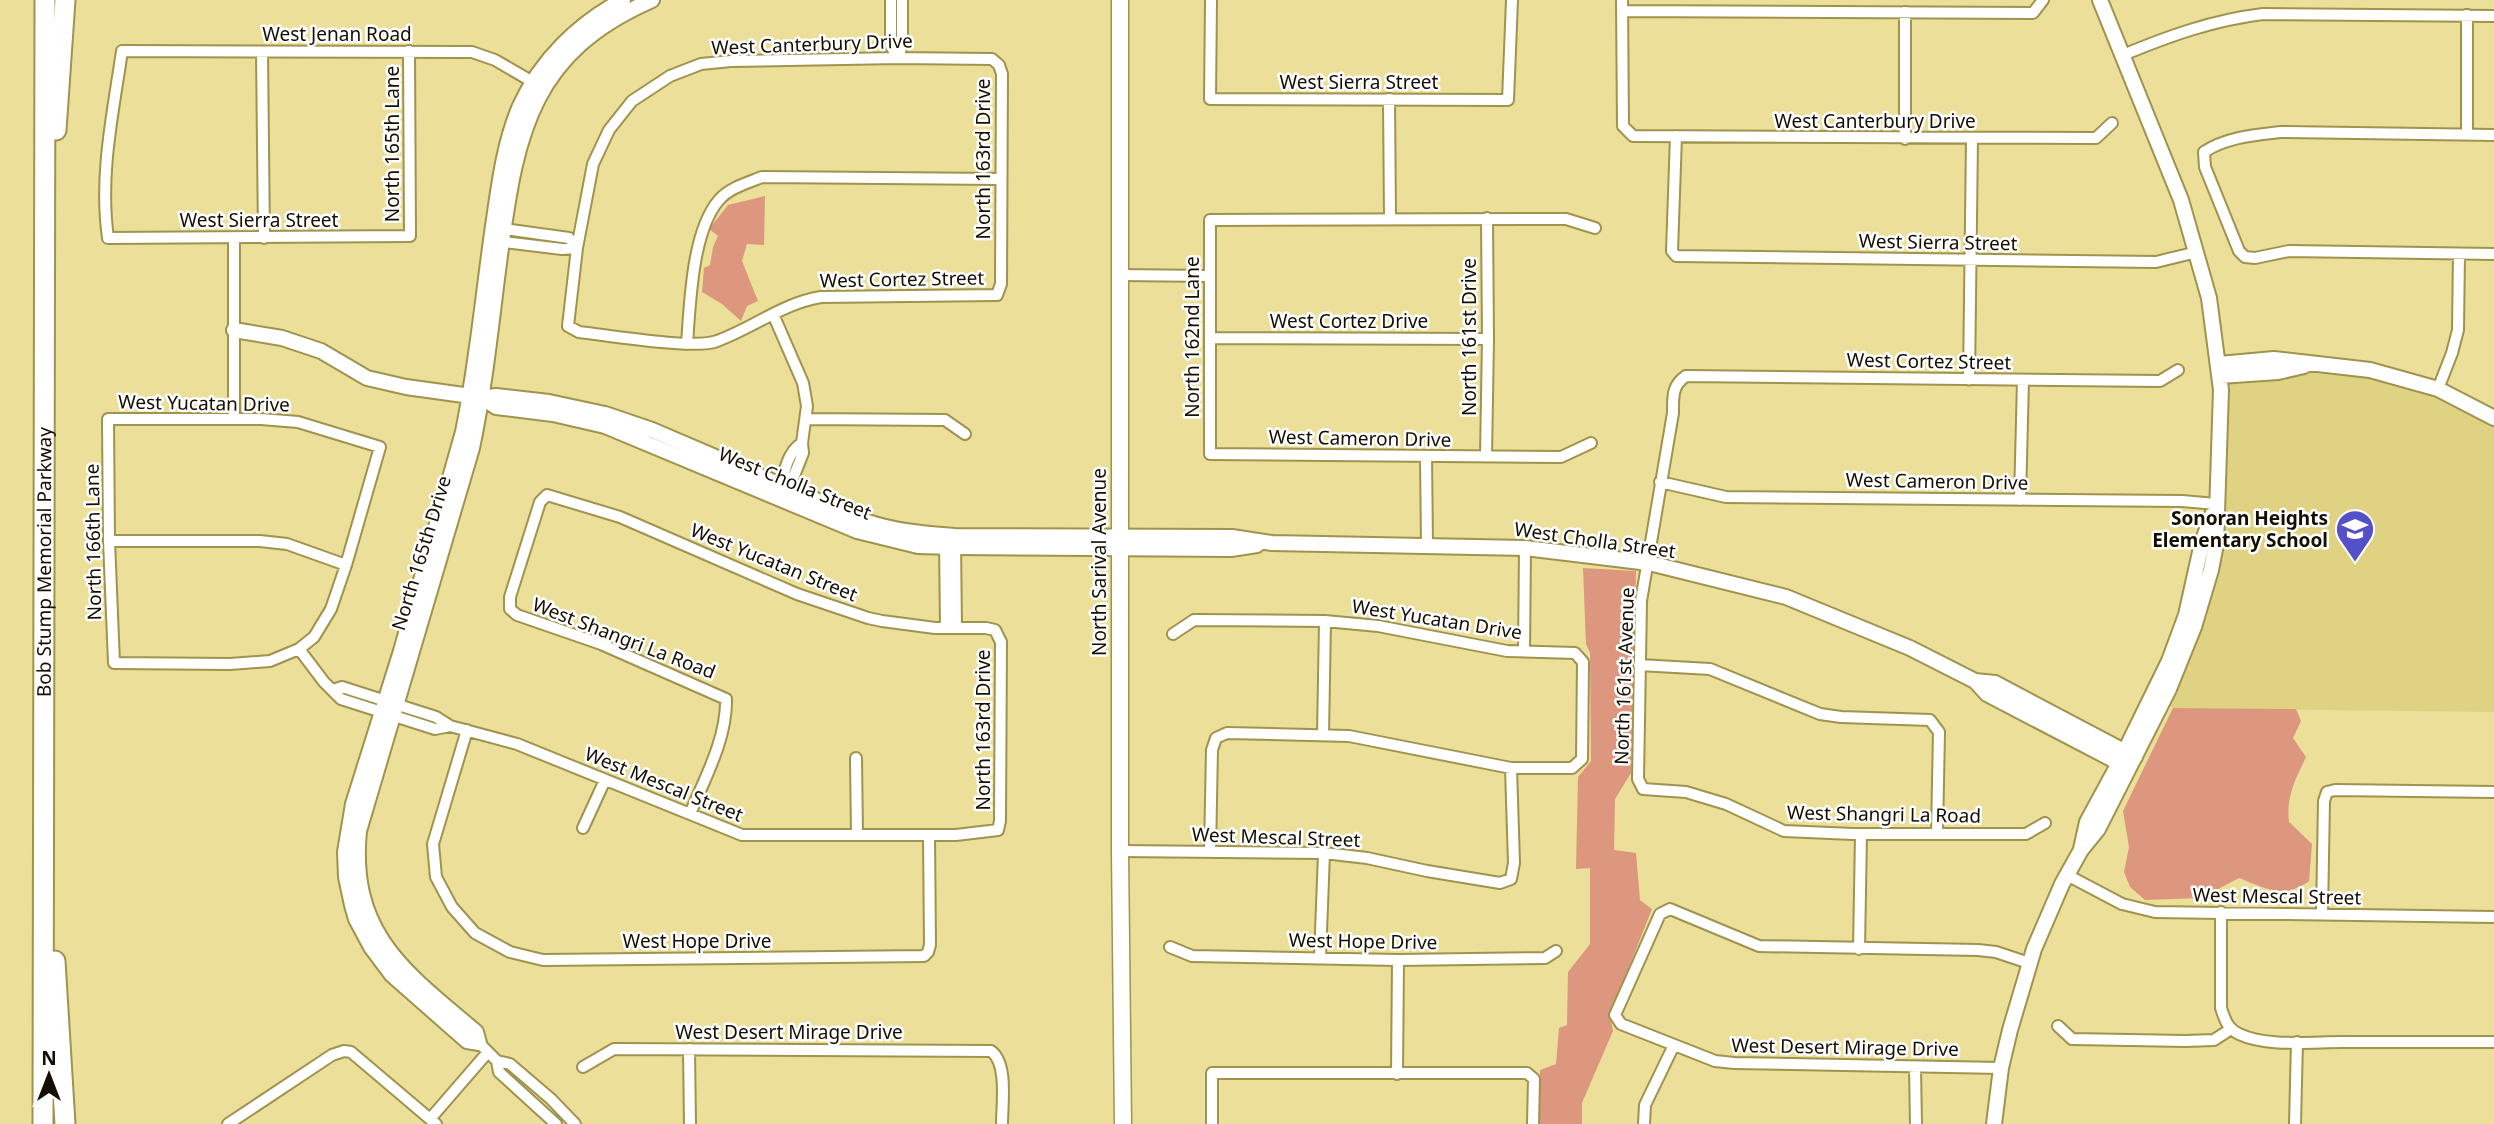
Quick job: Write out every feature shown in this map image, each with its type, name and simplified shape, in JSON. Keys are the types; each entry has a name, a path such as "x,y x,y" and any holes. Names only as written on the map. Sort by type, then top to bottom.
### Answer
{"highway":[{"name":"Bob Stump Memorial Parkway","path":"43,1124 44,0"},
{"path":"45,182 56,135 65,0"},
{"path":"43,906 54,939 65,1124"}],"main road":[{"name":"North Sarival Avenue","path":"1120,0 1123,1124"}],"street":[{"path":"577,39 598,14 623,0"},
{"path":"577,39 652,0"},
{"path":"891,0 891,46 898,58"},
{"path":"898,58 902,45 902,0"},
{"name":"West Sierra Street","path":"1211,0 1210,99 1508,100 1512,0"},
{"path":"1970,0 1970,13"},
{"path":"1622,6 2033,13 2043,0"},
{"path":"1994,1124 2001,1068 2029,963 2067,875 2081,850 2087,821 2127,760 2186,615 2202,543 2216,504 2221,445 2219,370 2212,314 2181,200 2100,0"},
{"name":"West Canterbury Drive","path":"1622,6 1623,126 1633,136 2096,138 2112,123"},
{"path":"1905,12 1905,139"},
{"path":"2123,55 2182,31 2263,14 2494,16"},
{"path":"2467,15 2467,135"},
{"name":"North 165th Drive","path":"483,1047 476,1032 410,977 377,933 365,905 358,860 359,831 389,709 461,491 477,397 497,235 501,176 509,137 520,105 568,57 577,39"},
{"name":"West Jenan Road","path":"108,238 104,211 106,157 122,51 472,52 495,60 538,86"},
{"name":"North 165th Lane","path":"410,51 410,236"},
{"path":"262,52 264,238"},
{"name":"West Canterbury Drive","path":"568,326 577,248 593,164 609,130 632,101 670,76 701,64 731,61 992,59 999,65"},
{"name":"North 163rd Drive","path":"997,295 1001,284 1002,74 999,65"},
{"name":"North 165th Drive","path":"497,235 520,139 538,86"},
{"path":"1389,99 1390,219 1566,219 1595,228"},
{"path":"2494,135 2281,132 2251,135 2215,145 2204,152 2205,167 2239,251 2245,257 2255,258 2289,251 2494,254"},
{"name":"West Sierra Street","path":"1676,136 1672,251 1676,256 2156,262 2197,252"},
{"path":"1969,380 1972,139"},
{"path":"687,344 700,232 720,198 736,187 762,177 1001,179"},
{"name":"North 161st Drive","path":"1486,457 1487,218"},
{"name":"North 162nd Lane","path":"1210,454 1210,220 1390,219"},
{"path":"497,235 562,249 577,248"},
{"name":"West Sierra Street","path":"108,238 410,236"},
{"path":"234,238 234,419"},
{"path":"2438,389 2458,330 2459,254"},
{"path":"1119,275 1210,276"},
{"name":"West Cortez Street","path":"568,326 579,332 687,344 715,343 804,300 821,297 997,295"},
{"path":"773,314 803,383 806,419 802,443 794,448 783,479 782,493"},
{"name":"West Cholla Street","path":"234,330 282,338 321,351 367,378 406,387 477,397 496,407 565,416 605,426 782,493 880,526 950,541 1120,542 1231,549 1272,543 1525,548 1649,563 1786,597 1910,648 1975,681 1987,694 2127,760"},
{"name":"West Cortez Drive","path":"1210,338 1488,339"},
{"path":"2219,370 2278,372 2313,364 2370,370 2438,389 2494,418"},
{"name":"West Cortez Street","path":"1677,382 1686,376 2160,381 2178,370"},
{"path":"2020,500 2022,380"},
{"name":"North 161st Avenue","path":"1643,789 1638,779 1641,601 1677,382"},
{"name":"West Yucatan Drive","path":"108,419 298,422 380,447 346,565"},
{"name":"North 166th Lane","path":"108,419 114,663 230,664 270,661 299,649"},
{"path":"806,419 945,420 965,435"},
{"name":"West Cameron Drive","path":"1210,454 1561,457 1591,443"},
{"path":"1426,456 1427,545"},
{"name":"West Cameron Drive","path":"1660,482 1726,497 2182,501 2216,504"},
{"name":"West Yucatan Street","path":"510,608 510,597 540,502 547,495 620,517 797,594 882,621 995,630"},
{"path":"109,541 260,541 287,544 346,565 331,609 314,637 299,649"},
{"path":"950,541 951,628"},
{"path":"1524,651 1525,548"},
{"name":"West Shangri La Road","path":"510,608 517,615 601,644 726,699 723,726 712,762 690,814"},
{"name":"West Yucatan Drive","path":"1173,634 1194,620 1325,621 1378,626 1507,651 1575,653 1583,662 1582,759 1572,768 1511,768"},
{"path":"1323,735 1325,621"},
{"name":"North 163rd Drive","path":"995,630 1001,642 998,830"},
{"name":"West Mescal Street","path":"299,649 333,690 342,687 435,729 450,726 517,744 742,835 956,835 998,830"},
{"path":"1639,665 1710,669 1820,714 1930,720 1939,732 1937,833"},
{"name":"West Hope Drive","path":"467,730 433,844 436,877 452,907 475,933 510,952 543,960 924,956 929,952 930,945 929,835"},
{"path":"1210,851 1212,750 1216,738 1227,733 1349,736 1511,768"},
{"path":"856,758 857,834"},
{"name":"West Mescal Street","path":"1121,851 1324,853 1367,858 1500,883 1511,879 1514,863 1511,768"},
{"path":"583,828 605,780"},
{"name":"West Shangri La Road","path":"1643,789 1686,792 1726,804 1784,831 2026,834 2045,823"},
{"path":"2322,913 2324,801 2328,792 2494,792"},
{"path":"1861,834 1859,949 1978,950 1996,952 2029,963"},
{"path":"1321,958 1324,853"},
{"name":"West Mescal Street","path":"2067,875 2122,904 2155,912 2494,916"},
{"name":"West Desert Mirage Drive","path":"1859,949 1759,946 1670,909 1660,914 1615,1015 1621,1024 1715,1061 2001,1068"},
{"path":"2221,912 2221,1009 2225,1022 2241,1035 2263,1040 2297,1042 2494,1042"},
{"name":"West Hope Drive","path":"1170,947 1192,956 1398,960 1545,958 1556,951"},
{"path":"1397,1074 1398,960"},
{"path":"2058,1026 2072,1039 2174,1041 2214,1040 2231,1029"},
{"path":"2295,1124 2297,1042"},
{"path":"1644,1124 1645,1105 1674,1045"},
{"path":"228,1124 332,1055 344,1051 351,1052 433,1121 483,1047 497,1061 510,1064 575,1124"},
{"name":"West Desert Mirage Drive","path":"583,1067 614,1049 991,1051 998,1056 1002,1065 1002,1124"},
{"path":"689,1049 690,1124"},
{"path":"497,1061 499,1072 556,1124"},
{"path":"1915,1067 1916,1124"},
{"path":"1212,1124 1212,1073 1527,1073 1534,1079 1533,1124"}],"shaded area":[{"path":"765,196 764,245 747,244 742,261 758,301 747,306 741,321 722,304 702,292 704,268 710,265 718,236 709,229 728,205"},
{"name":"Sonoran Heights Elementary School","path":"2290,372 2375,376 2441,397 2494,424 2494,712 2173,708 2165,704 2220,542 2228,441 2227,385 2231,380"},
{"path":"1583,568 1636,571 1631,773 1615,799 1614,850 1636,853 1640,900 1652,909 1610,1015 1613,1031 1582,1103 1582,1124 1540,1124 1540,1070 1556,1064 1559,1028 1567,1025 1568,972 1590,944 1590,868 1576,869 1578,777 1591,761 1590,653 1586,644"},
{"path":"2173,708 2296,709 2301,721 2293,738 2306,757 2295,781 2288,813 2289,822 2312,844 2309,881 2300,887 2282,891 2239,878 2201,898 2145,900 2130,887 2124,872 2129,847 2123,811"}],"place":[{"name":"Sonoran Heights Elementary School","path":"2355,563"}]}
